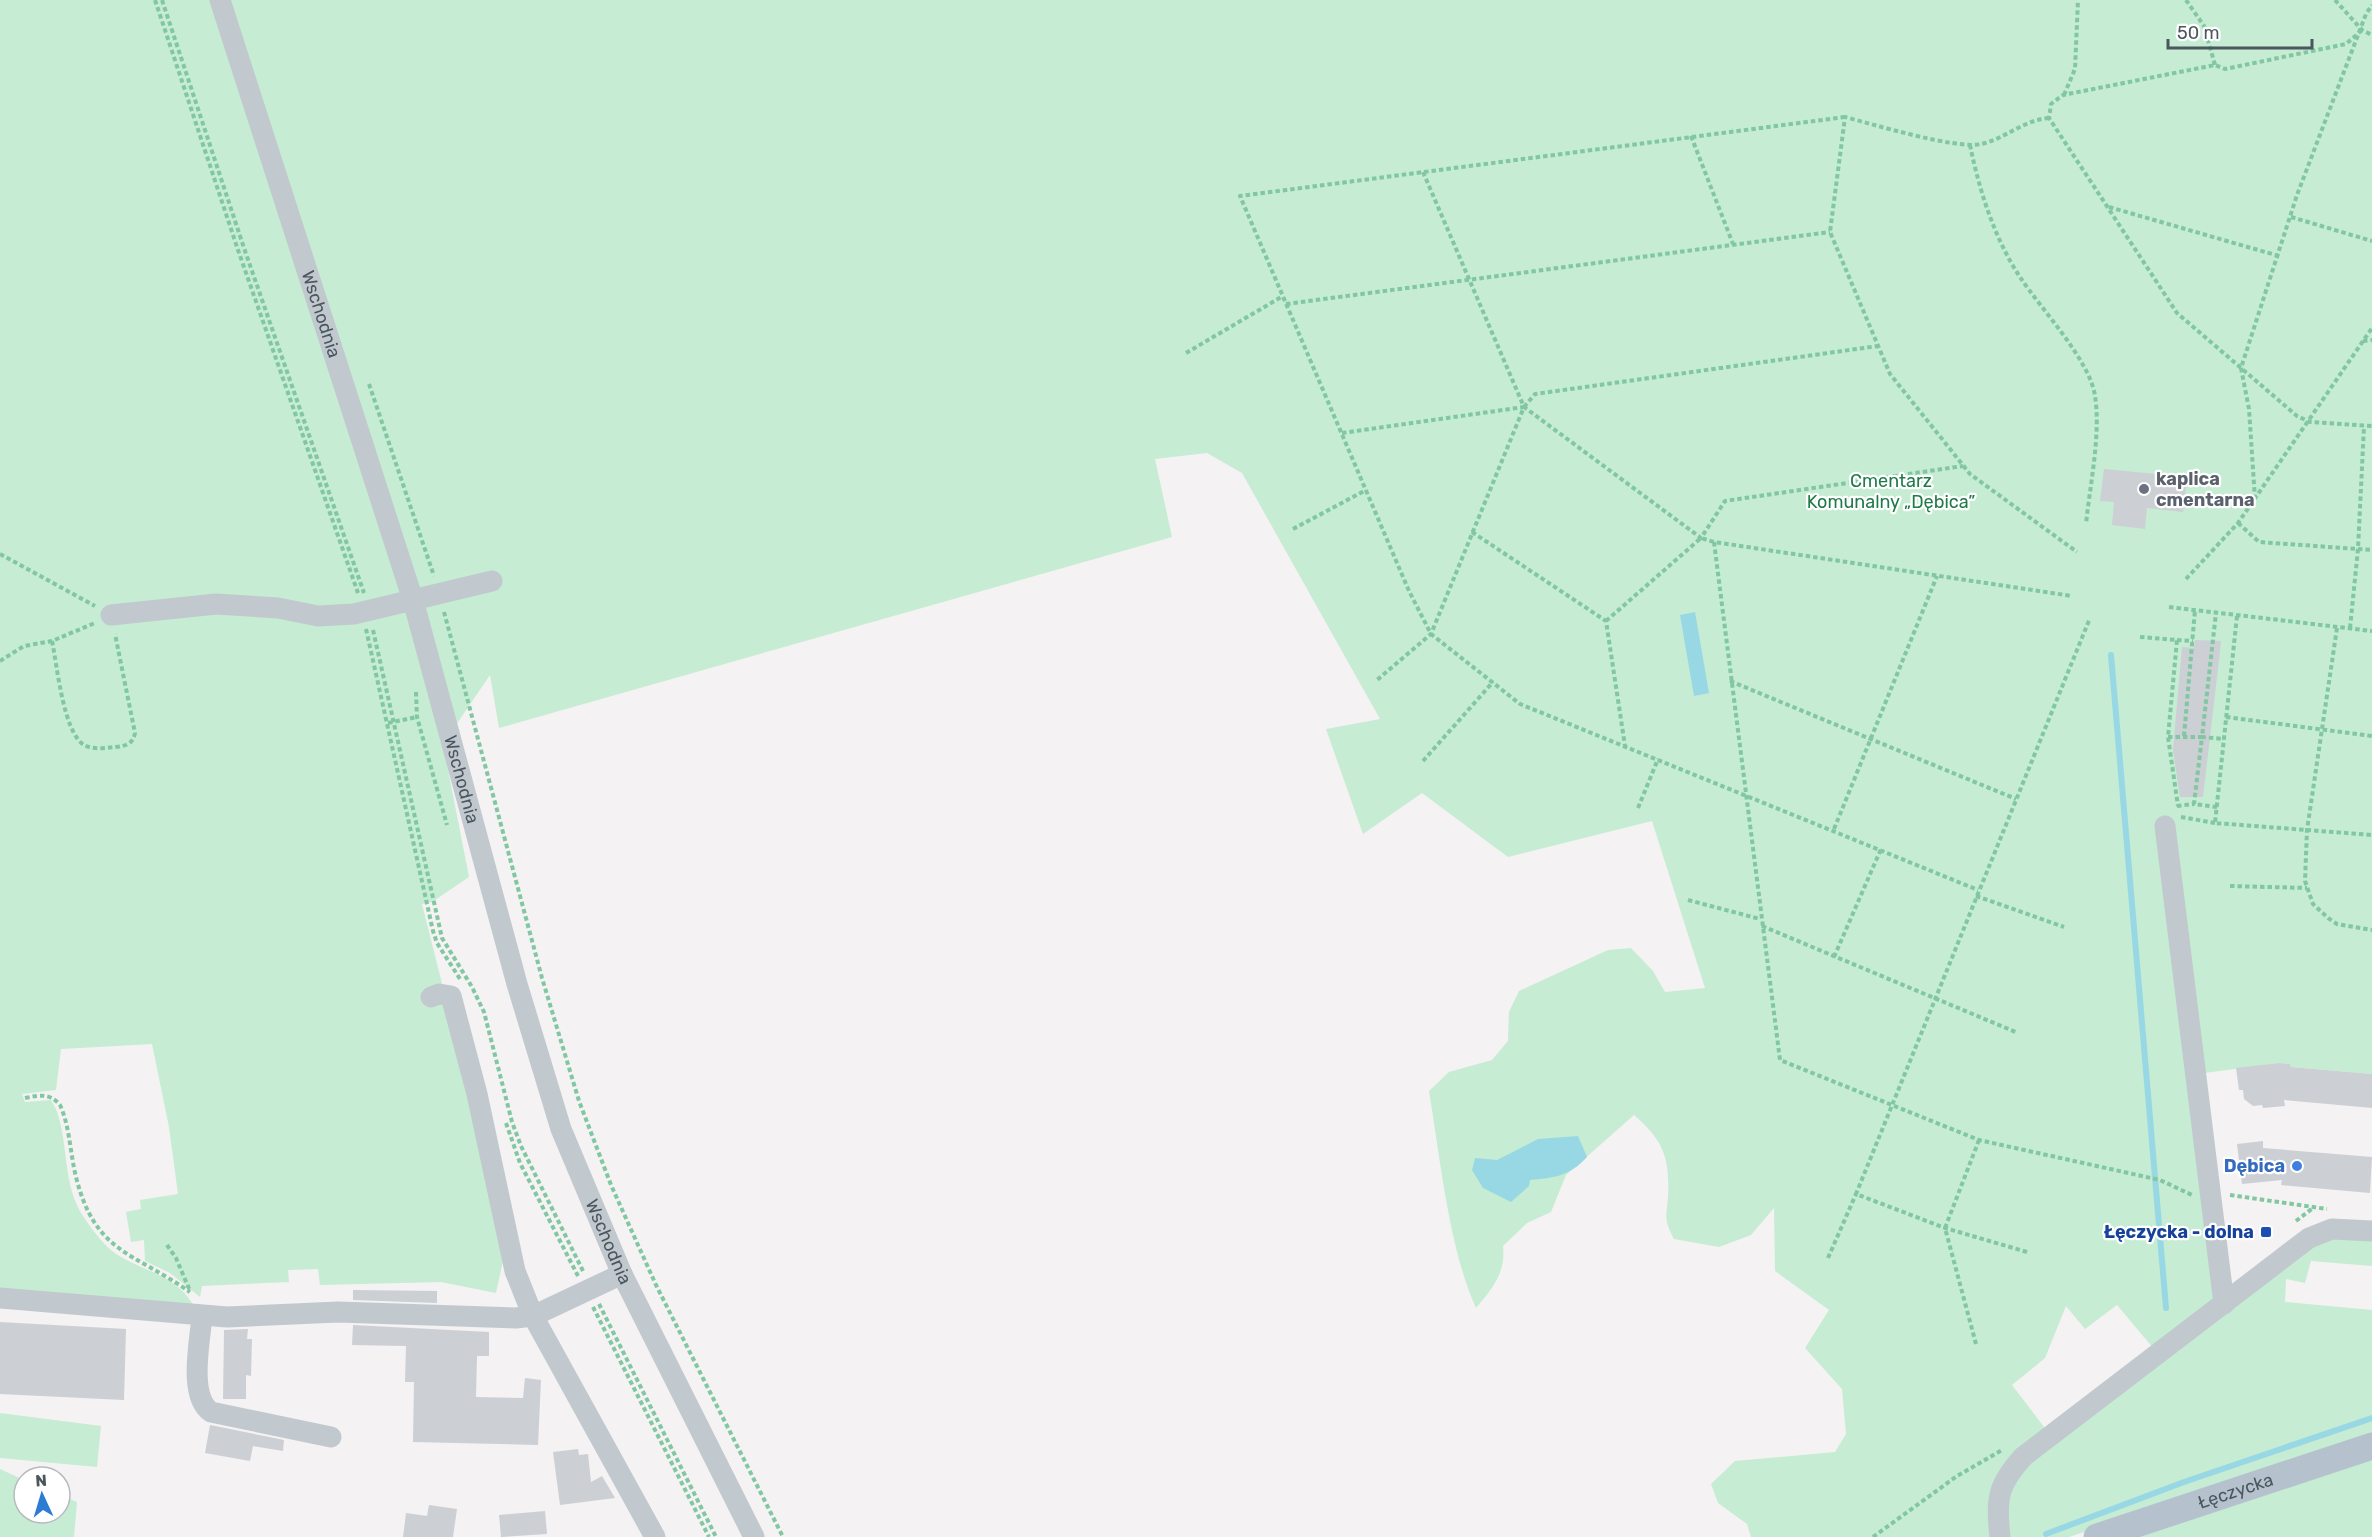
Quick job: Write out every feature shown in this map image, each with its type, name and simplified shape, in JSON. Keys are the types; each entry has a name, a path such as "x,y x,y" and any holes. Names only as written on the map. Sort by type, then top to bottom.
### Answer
{"main road":[{"name":"Łęczycka","path":"2097,1537 2372,1446"}],"street":[{"name":"Wschodnia","path":"220,0 413,600 534,1044 561,1129 622,1274 754,1537"},
{"path":"111,615 216,604 278,608 318,616 366,612 492,581"},
{"path":"2169,817 2224,1304"},
{"path":"431,997 439,994 451,996 477,1094 508,1248 533,1316 655,1537"},
{"path":"2000,1537 1997,1504 1999,1492 2003,1482 2024,1456 2309,1238 2332,1229 2372,1231"},
{"path":"0,1298 202,1316 338,1312 516,1318 533,1316 588,1288 622,1274"},
{"path":"202,1316 198,1392 205,1408 211,1412 331,1437"}],"path":[{"path":"155,0 238,250 366,612 437,943 463,986"},
{"path":"162,0 366,612 394,722 442,938 472,987 484,1012 512,1122 521,1146 709,1537"},
{"path":"2063,96 2075,69 2078,0"},
{"path":"2186,0 2204,26 2215,65"},
{"path":"2335,0 2362,30 2372,35"},
{"path":"2255,499 2249,409 2241,369 2291,217 2366,14 2372,5"},
{"path":"2362,30 2346,44 2225,69 2215,65 2063,96 2051,104 2049,118 2176,312 2297,416 2310,422 2372,426"},
{"path":"1978,890 1834,829 1520,704 1431,634 1409,591 1240,196 1845,117 1927,138 1970,144 1980,144 2034,119 2049,118"},
{"path":"1845,117 1830,231 1890,374 1963,466 1979,481 2077,552"},
{"path":"1690,136 1733,244"},
{"path":"1970,144 1999,238 2019,276 2084,367 2095,395 2095,438 2086,524"},
{"path":"1423,172 1471,279 1524,407 1701,538 1714,542 2072,596"},
{"path":"2108,207 2279,256"},
{"path":"2291,217 2372,241"},
{"path":"1286,304 1830,231"},
{"path":"1186,352 1283,297"},
{"path":"2186,579 2238,523 2310,422 2372,328"},
{"path":"2363,341 2372,340"},
{"path":"1377,680 1431,634 1524,407 1535,394 1878,346"},
{"path":"369,384 431,572 441,593 447,626 542,978 579,1101 611,1185 656,1285 783,1537"},
{"path":"1342,433 1524,407"},
{"path":"2350,629 2358,549 2364,426"},
{"path":"1606,621 1701,538 1725,501 1963,466"},
{"path":"1293,529 1366,490"},
{"path":"2238,523 2259,542 2372,550"},
{"path":"1472,532 1606,621 1626,746"},
{"path":"1714,542 1780,1060 1979,1140 2146,1179 2160,1180 2205,1201 2230,1195 2313,1208"},
{"path":"0,554 32,574 111,615"},
{"path":"1834,829 1937,576"},
{"path":"2169,606 2372,631"},
{"path":"2184,736 2195,610"},
{"path":"2194,804 2216,613"},
{"path":"0,661 9,653 24,646 52,641 85,629 111,615"},
{"path":"52,641 58,678 74,735 83,745 105,749 127,746 134,740 135,733 111,615"},
{"path":"2215,823 2237,616"},
{"path":"1827,1258 1856,1194 2090,618"},
{"path":"2337,628 2307,830 2307,888 2313,904 2337,924 2372,930"},
{"path":"2140,637 2193,641"},
{"path":"2177,640 2168,737 2178,806"},
{"path":"1730,681 2016,799"},
{"path":"1423,761 1493,682"},
{"path":"388,723 417,717 447,825"},
{"path":"2226,717 2372,736"},
{"path":"2168,737 2202,736 2224,739"},
{"path":"1638,808 1658,759"},
{"path":"2169,817 2178,806 2194,804 2217,807"},
{"path":"2169,817 2215,823 2372,835"},
{"path":"1834,957 1881,849"},
{"path":"2230,886 2307,888"},
{"path":"1976,896 2064,927"},
{"path":"1688,900 1761,919"},
{"path":"1762,925 2018,1034"},
{"path":"25,1098 46,1095 53,1097 60,1105 81,1196 97,1228 121,1252 190,1292 176,1258 167,1245"},
{"path":"504,1117 520,1163 588,1288 716,1537"},
{"path":"1976,1344 1945,1228 1979,1140"},
{"path":"1856,1194 1945,1228 2027,1252"}],"green space":[{"name":"Cmentarz Komunalny „Dębica”","path":"0,0 2372,0 2372,1074 2291,1067 2290,1064 2279,1063 2197,1074 2224,1303 2296,1248 2372,1231 2372,1266 2311,1261 2305,1283 2286,1279 2285,1302 2372,1310 2372,1436 2069,1537 1751,1537 1747,1524 1718,1503 1711,1484 1735,1461 1835,1452 1846,1434 1842,1389 1805,1348 1829,1310 1775,1271 1774,1208 1751,1235 1719,1247 1674,1239 1666,1219 1668,1172 1663,1151 1652,1133 1634,1115 1566,1175 1551,1212 1527,1223 1503,1246 1502,1264 1497,1279 1476,1308 1452,1231 1429,1091 1449,1072 1492,1060 1508,1041 1509,1012 1519,991 1608,950 1631,948 1653,971 1665,992 1705,988 1652,821 1508,857 1422,793 1363,834 1326,729 1380,719 1242,473 1207,453 1155,459 1172,537 499,728 490,675 443,744 469,877 432,902 422,904 466,1079 504,1256 496,1293 441,1282 320,1285 318,1269 288,1270 289,1282 202,1286 200,1297 170,1273 145,1261 144,1240 131,1242 126,1212 141,1209 140,1200 178,1194 169,1127 152,1044 61,1049 56,1090 22,1094 25,1102 51,1100 56,1109 76,1204 98,1236 116,1254 170,1281 187,1296 194,1307 0,1290","holes":["2117,1305 2159,1355 2051,1436 2012,1385 2045,1358 2066,1306 2085,1329"]},
{"path":"0,1413 101,1426 97,1467 0,1458"},
{"path":"2372,1454 2372,1537 2122,1537"},
{"path":"0,1469 12,1474 12,1525 72,1525 72,1500 77,1502 74,1537 0,1537"}],"water":[{"path":"1695,612 1709,693 1694,696 1680,615"},
{"path":"1578,1136 1587,1157 1581,1163 1561,1175 1530,1180 1529,1186 1511,1202 1483,1188 1472,1170 1475,1158 1497,1160 1538,1139"}],"building":[{"name":"kaplica cmentarna","path":"2104,469 2187,477 2183,512 2147,508 2145,529 2112,525 2114,502 2100,501"},
{"path":"2195,640 2221,641 2203,797 2180,797 2173,750 2182,647 2194,648"},
{"path":"2279,1063 2290,1064 2291,1067 2372,1074 2372,1108 2284,1100 2285,1106 2263,1108 2262,1105 2253,1106 2244,1099 2243,1090 2239,1090 2236,1068"},
{"name":"Dębica","path":"2263,1141 2263,1148 2372,1157 2370,1193 2281,1185 2282,1180 2242,1184 2237,1144"},
{"path":"353,1290 437,1291 437,1303 353,1300"},
{"path":"0,1322 126,1329 124,1400 0,1394"},
{"path":"353,1325 489,1332 489,1356 477,1356 476,1397 523,1398 525,1378 541,1380 538,1445 413,1442 414,1382 405,1382 406,1346 352,1345"},
{"path":"248,1329 247,1339 252,1339 251,1376 246,1375 246,1399 223,1399 224,1330"},
{"path":"210,1425 284,1440 283,1451 253,1446 250,1461 205,1453"},
{"path":"578,1449 579,1455 588,1454 591,1482 602,1476 615,1498 560,1505 553,1452"},
{"path":"429,1505 457,1509 453,1537 403,1537 406,1513 427,1516"},
{"path":"545,1511 547,1534 501,1537 499,1515"}],"waterway":[{"path":"2111,655 2166,1308"},
{"path":"2046,1534 2184,1482 2372,1418"}],"place":[{"name":"kaplica cmentarna","path":"2144,489"},
{"name":"Dębica","path":"2297,1166"},
{"name":"Łęczycka - dolna","path":"2266,1232"}]}
